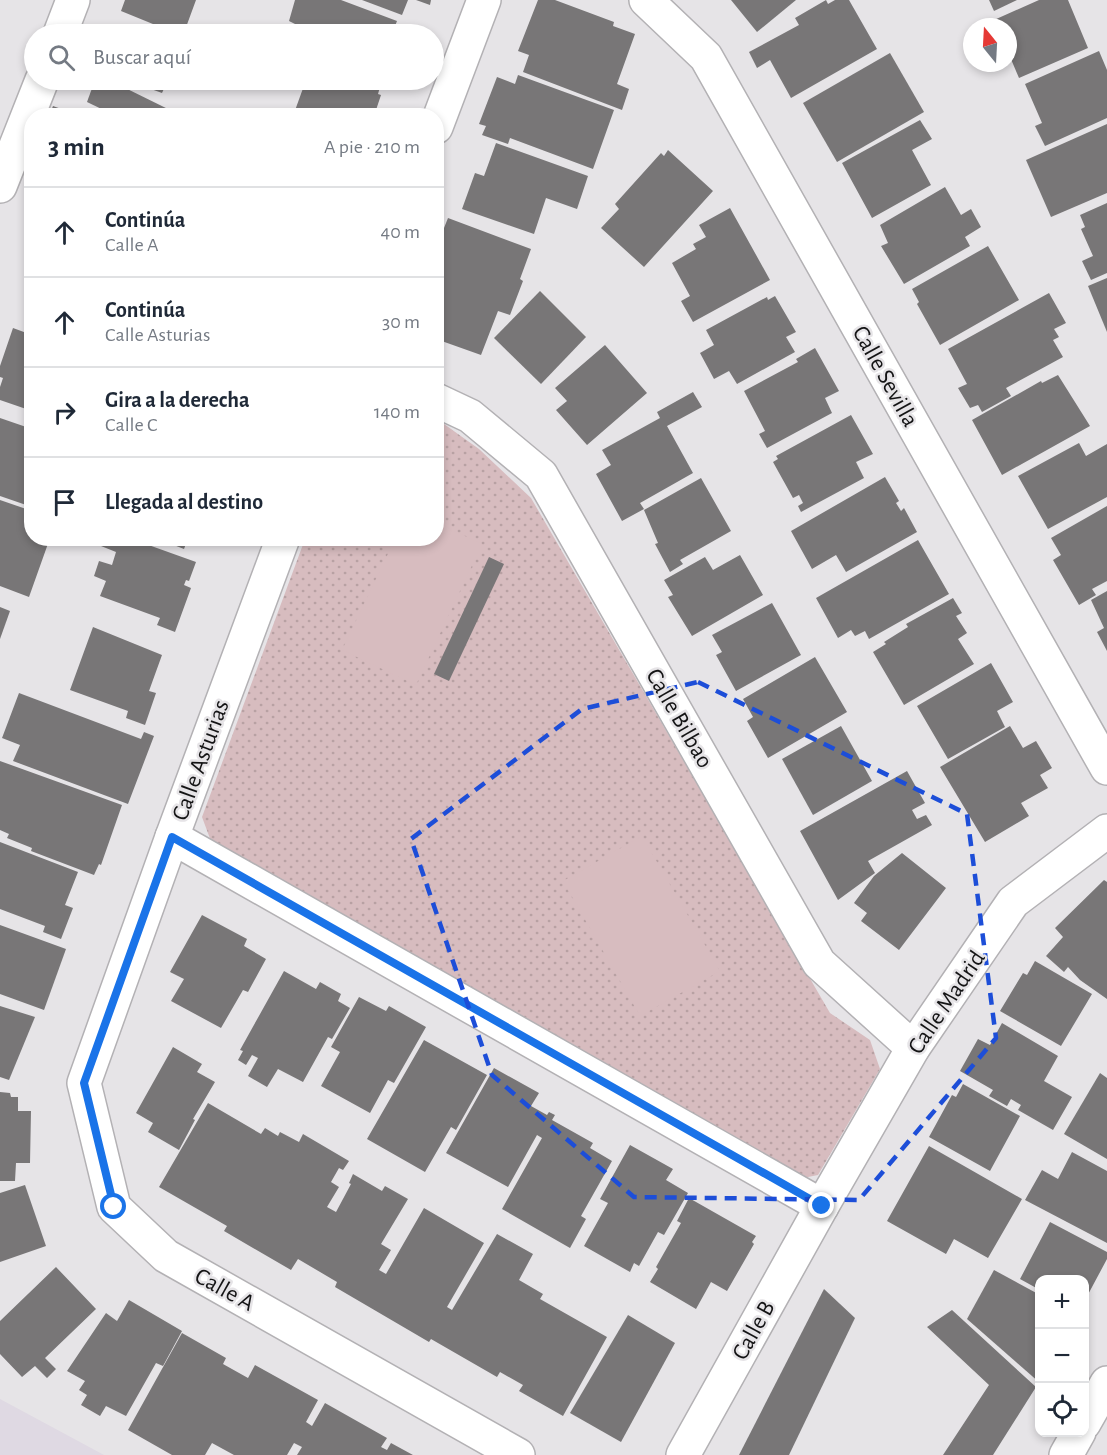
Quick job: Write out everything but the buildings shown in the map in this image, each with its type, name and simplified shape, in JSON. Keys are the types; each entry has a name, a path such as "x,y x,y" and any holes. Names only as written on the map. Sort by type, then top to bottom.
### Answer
{"street":[{"path":"64,24 73,0"},
{"path":"443,108 484,0"},
{"name":"Calle Sevilla","path":"646,0 706,57 1107,768"},
{"path":"31,108 38,90"},
{"path":"0,186 24,125"},
{"name":"Calle Bilbao","path":"444,404 470,416 542,475 819,963 914,1048"},
{"name":"Calle Asturias","path":"107,1017 280,546"},
{"name":"Calle Madrid","path":"822,1206 914,1048 1013,902 1107,831"},
{"path":"172,837 822,1206"},
{"name":"Calle A","path":"107,1017 84,1083 114,1207 166,1256 518,1455"},
{"name":"Calle B","path":"684,1455 822,1206"},
{"path":"1089,1414 1107,1383"},
{"path":"1066,1455 1076,1437"}],"highlighted area":[{"path":"698,682 967,814 996,1038 859,1200 634,1197 492,1075 411,839 582,709"}],"shaded area":[{"path":"444,424 479,449 531,498 830,1013 870,1040 880,1069 818,1175 803,1178 212,844 202,817 302,546 444,546"},
{"path":"444,526 482,544 416,685 342,650 392,546 444,546"},
{"path":"642,836 720,971 640,1016 563,881"},
{"path":"0,1399 104,1455 0,1455"}],"route":[{"path":"114,1207 84,1083 172,837 822,1206"}]}
